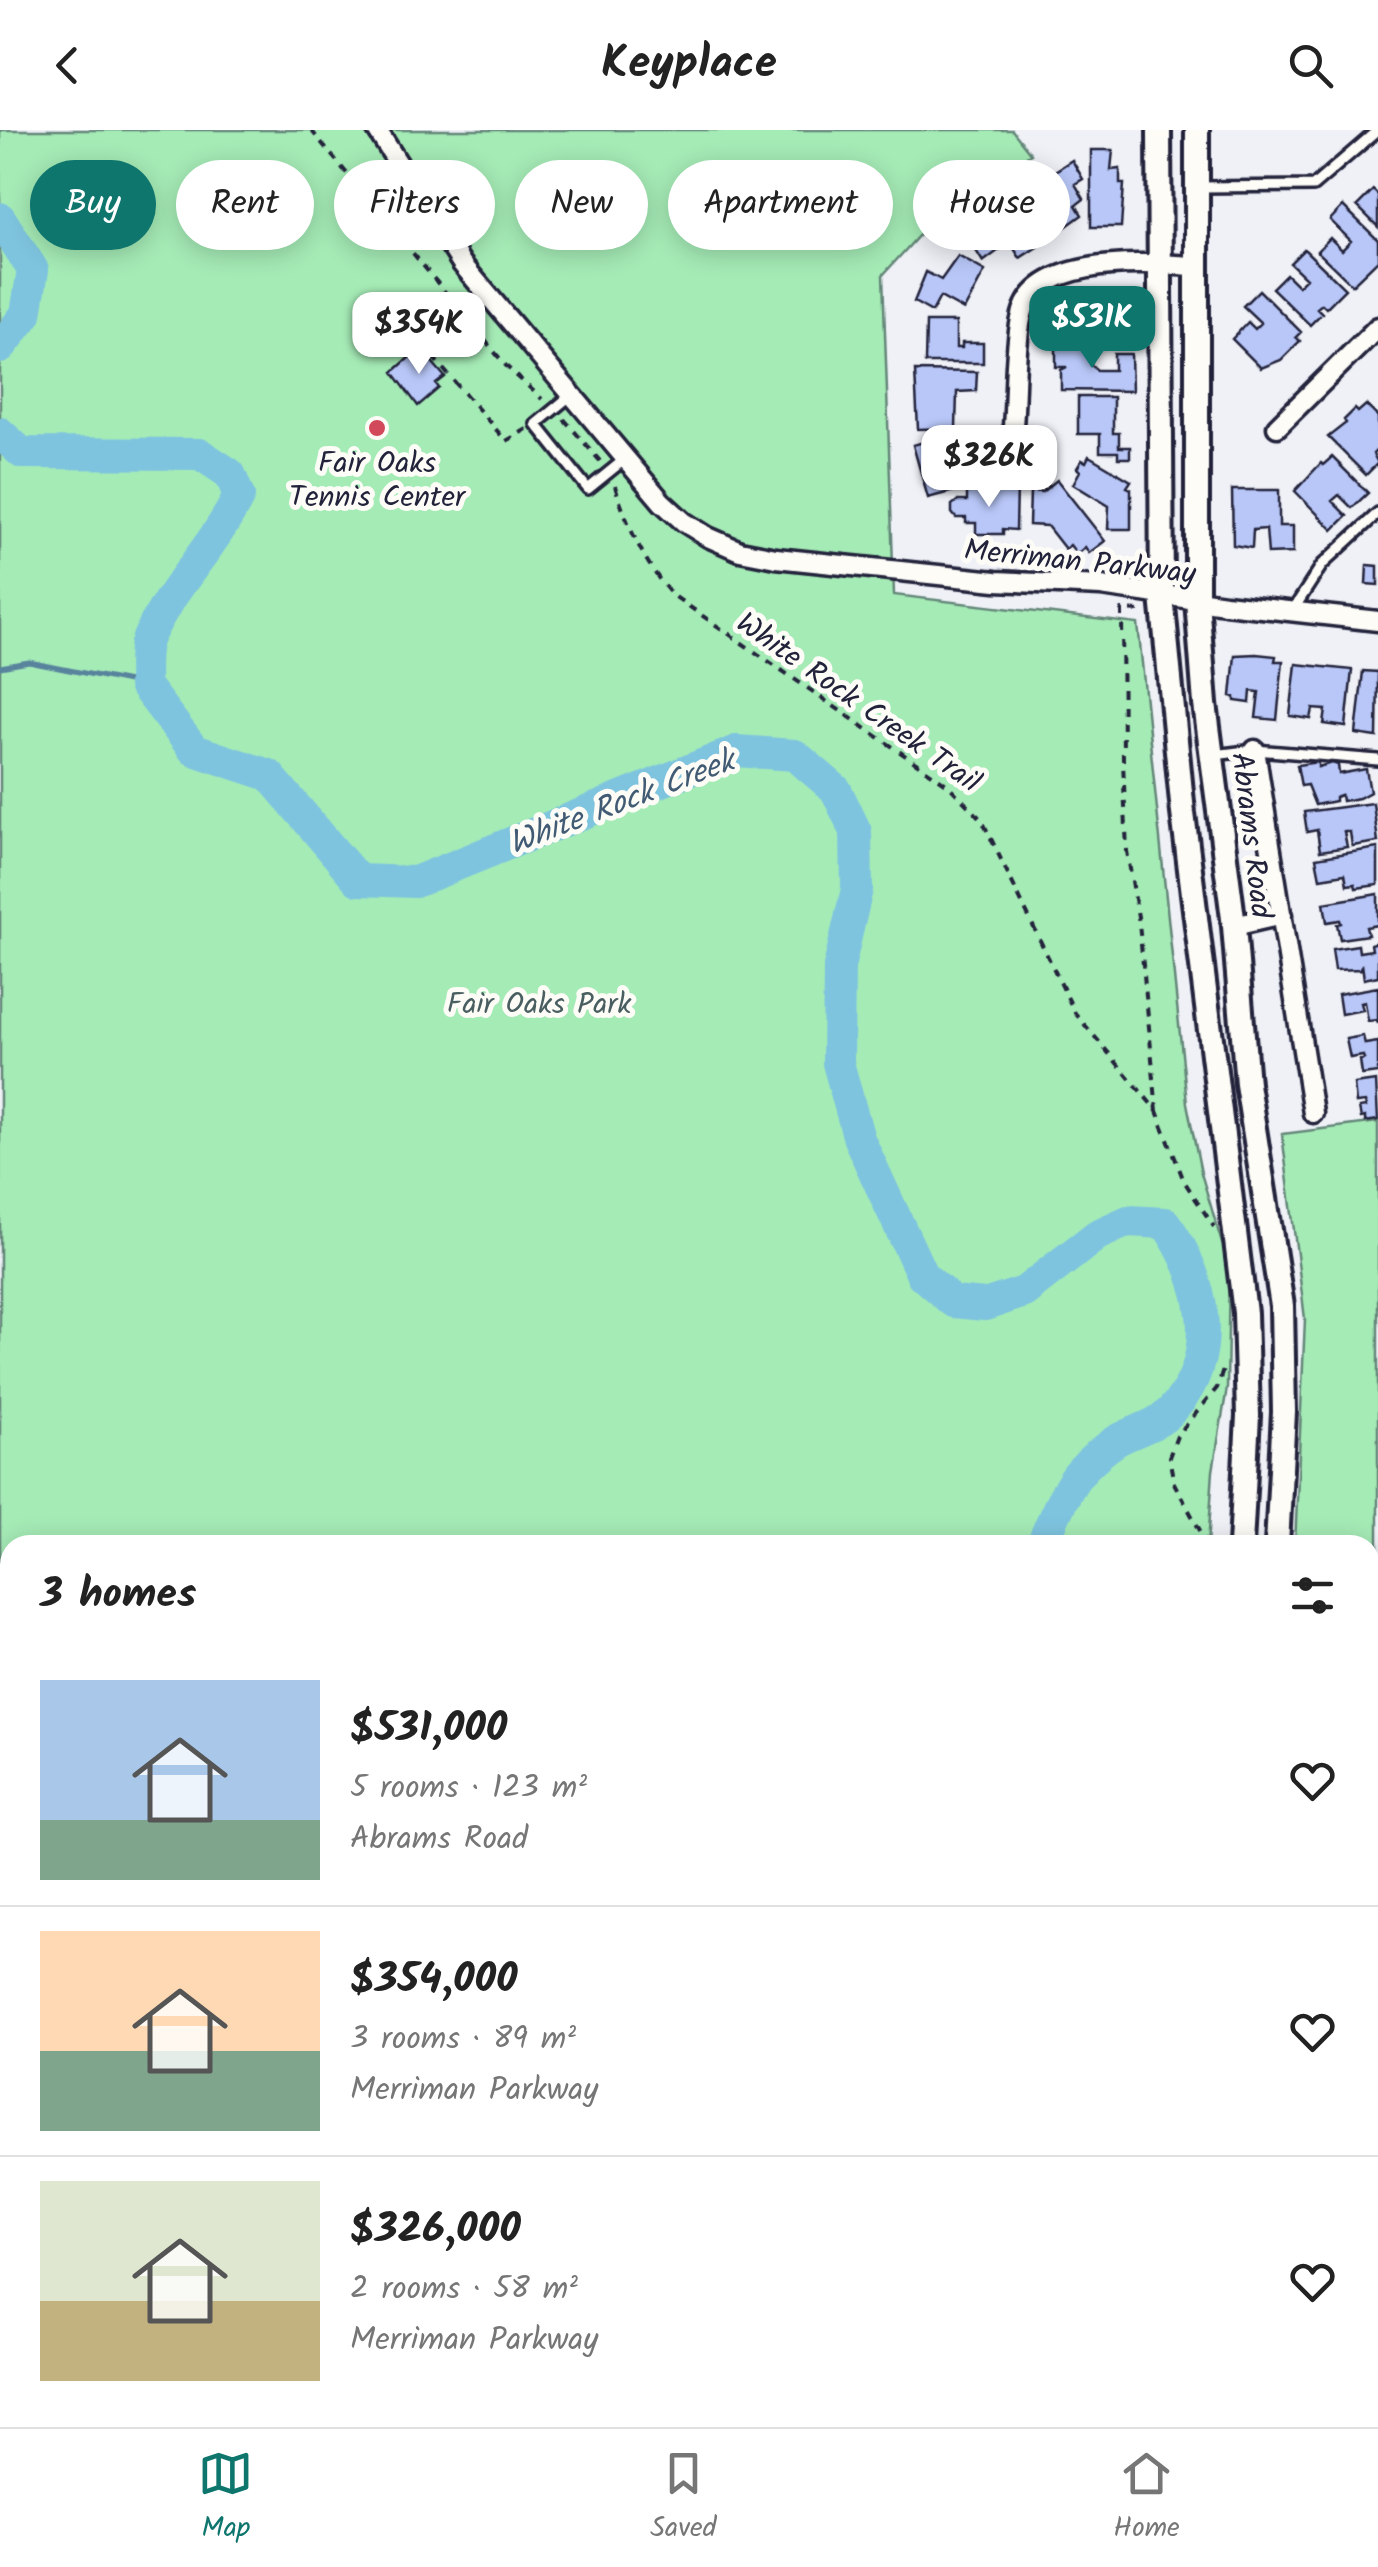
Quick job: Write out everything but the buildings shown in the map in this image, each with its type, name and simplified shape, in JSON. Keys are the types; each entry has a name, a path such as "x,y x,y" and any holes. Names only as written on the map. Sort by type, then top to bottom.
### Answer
{"main road":[{"path":"1160,130 1162,596 1197,933 1245,1312 1248,1416 1242,1535"},
{"name":"Abrams Road","path":"1197,130 1197,600 1248,1084 1282,1306 1284,1412 1278,1535"},
{"path":"1197,933 1234,926"}],"street":[{"name":"Merriman Parkway","path":"377,130 452,250 570,396 684,522 740,552 949,576 1088,584 1378,621"},
{"path":"1013,426 1020,318 1028,299 1044,284 1069,271 1161,264 1197,266"},
{"path":"1277,426 1378,327"},
{"path":"1256,750 1313,1113"},
{"path":"1234,926 1282,915"}],"lane":[{"path":"1197,187 1313,186 1378,130"},
{"path":"570,396 536,424 588,489 625,459"},
{"path":"1292,612 1322,565 1378,512"},
{"path":"1212,756 1256,750 1378,760"}],"path":[{"name":"White Rock Creek Trail","path":"312,130 507,366 555,408 610,473 623,513 646,560 671,594 948,785 982,820 1075,1013 1157,1111 1184,1181 1214,1228"},
{"path":"493,302 432,356 506,442 536,424"},
{"path":"1142,612 1122,610 1123,762 1127,851 1139,923 1157,1111"},
{"path":"1203,1535 1174,1483 1170,1457 1177,1436 1217,1388 1226,1361"}],"green space":[{"name":"Fair Oaks Park","path":"0,130 1012,130 1031,154 1022,160 913,160 913,242 883,275 894,595 1138,624 1187,1103 1201,1173 1229,1267 1227,1388 1213,1471 1209,1535 0,1535"},
{"path":"1378,1122 1378,1535 1295,1535 1305,1319 1282,1134"}],"waterway":[{"name":"White Rock Creek","path":"0,218 33,270 26,314 0,348"},
{"name":"White Rock Creek","path":"0,433 22,453 200,454 230,474 239,496 157,619 144,655 144,685 194,750 269,775 358,880 415,882 736,751 795,755 836,790 856,832 857,889 839,967 838,1063 859,1139 922,1275 953,1302 985,1305 1024,1292 1097,1235 1128,1221 1165,1223 1179,1244 1198,1293 1202,1343 1187,1391 1165,1417 1116,1441 1081,1471 1047,1535"},
{"path":"0,667 29,662 144,685"}],"place":[{"name":"Fair Oaks Tennis Center","path":"377,428"}]}
